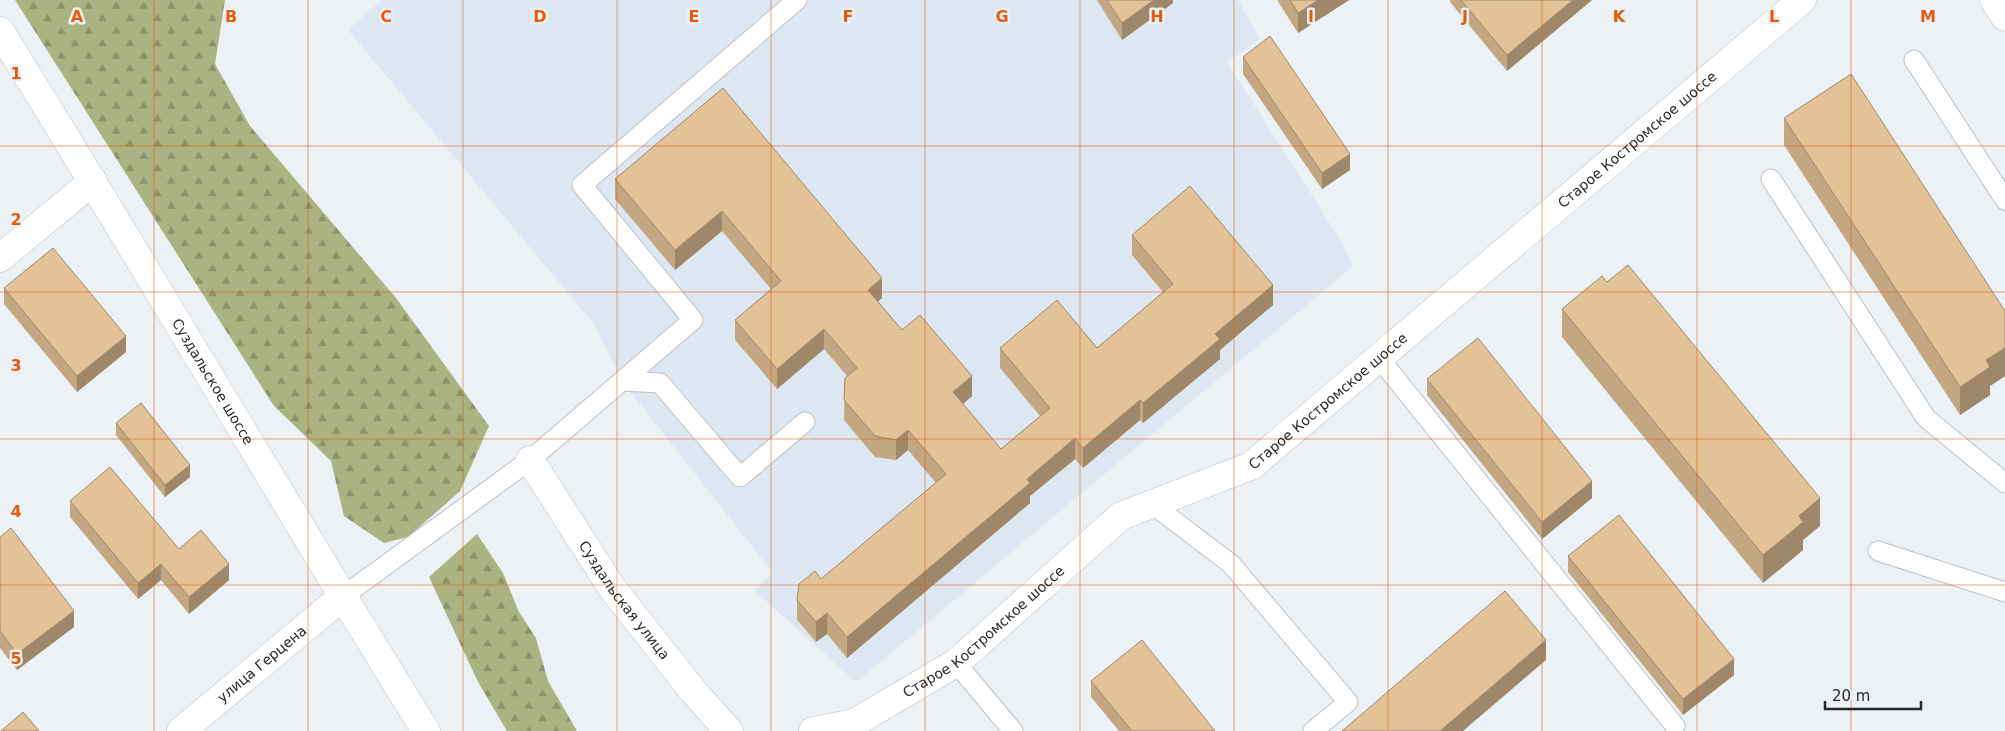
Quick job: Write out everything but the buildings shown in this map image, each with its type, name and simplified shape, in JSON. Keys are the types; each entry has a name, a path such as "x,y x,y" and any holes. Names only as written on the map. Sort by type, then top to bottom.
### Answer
{"street":[{"name":"Старое Костромское шоссе","path":"813,731 854,723 956,663 1121,516 1251,466 1802,0"},
{"path":"1994,0 2005,17"},
{"name":"Суздальское шоссе","path":"0,30 93,181 342,597 426,731"},
{"path":"0,258 93,181"},
{"name":"Суздальская улица","path":"530,460 612,588 693,691 729,731"},
{"name":"улица Герцена","path":"181,731 342,597"}],"lane":[{"path":"342,597 530,460 693,320 582,185 797,0"},
{"path":"1914,60 2005,200"},
{"path":"1771,179 1926,418 2005,484"},
{"path":"1379,358 1675,726"},
{"path":"622,381 660,383 740,477 805,422"},
{"path":"1152,504 1231,564 1348,702 1313,731"},
{"path":"1878,551 2005,592"},
{"path":"956,663 1013,731"}],"shaded area":[{"path":"382,0 1238,0 1260,39 1227,62 1341,241 1353,266 856,682 754,590 773,573 622,381 594,324 348,30"}],"green space":[{"path":"15,0 225,0 215,64 250,126 396,298 489,426 460,491 408,537 384,543 344,516 331,461 274,406"},
{"path":"477,534 503,573 519,612 536,638 548,681 577,731 507,731 478,682 429,577"}]}
